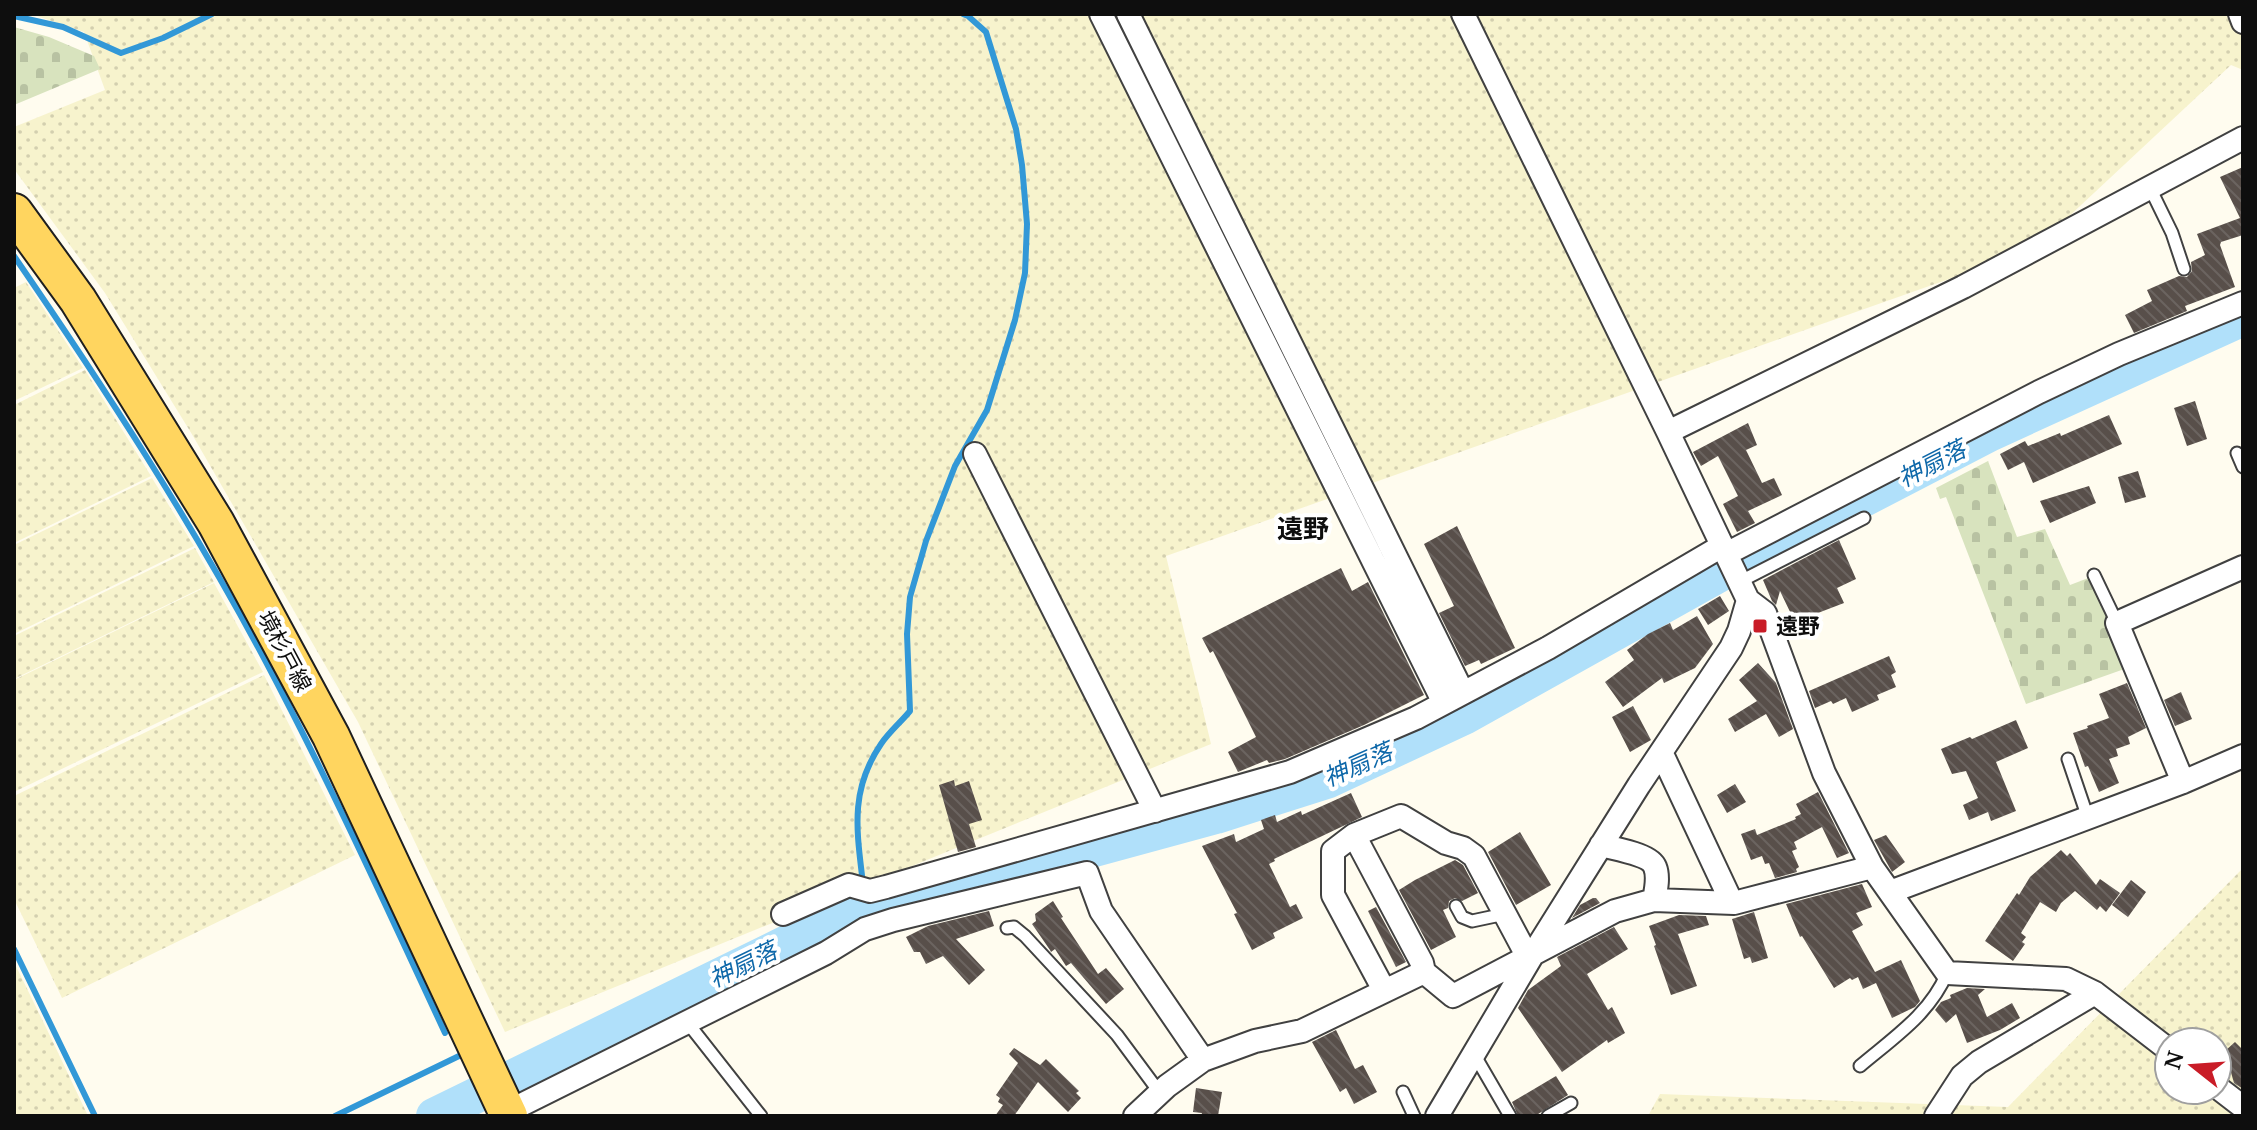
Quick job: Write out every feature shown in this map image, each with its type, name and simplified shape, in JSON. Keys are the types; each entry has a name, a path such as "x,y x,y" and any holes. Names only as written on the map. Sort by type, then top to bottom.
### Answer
{"main road":[{"name":"境杉戸線","path":"14,212 78,300 216,523 331,736 489,1070 505,1112"}],"street":[{"path":"1101,14 1454,698"},
{"path":"1128,14 1454,698"},
{"path":"1463,14 1743,591 1765,613 1824,773 1872,867 1947,973 2066,979 2095,993 2153,1038"},
{"path":"2240,14 2243,22"},
{"path":"1668,432 1963,287 2243,138"},
{"path":"783,914 849,885 870,891 886,887 1290,772 1416,718 1724,550 2039,392 2119,354 2243,303"},
{"path":"975,454 1155,811"},
{"path":"2183,782 2117,623 2243,567"},
{"path":"1437,1116 1601,845 1731,648 1739,631 1743,591"},
{"path":"1662,754 1732,903"},
{"path":"1890,892 2183,782 2243,756"},
{"path":"1384,990 1333,895 1333,851 1354,835 1401,816 1474,856 1523,948 1533,954"},
{"path":"1354,835 1424,972 1453,996 1615,911 1654,900 1732,903 1872,867"},
{"path":"1601,845 1648,858 1655,865 1654,900"},
{"path":"505,1112 826,953 865,929 1087,873 1101,911 1203,1060"},
{"path":"886,887 893,920"},
{"path":"1135,1116 1203,1060 1255,1041 1302,1031 1424,972"},
{"path":"1936,1116 1962,1076 1979,1062 2095,993"}],"lane":[{"path":"2150,188 2172,233 2184,269"},
{"path":"2237,453 2243,467"},
{"path":"1743,591 1864,518"},
{"path":"2094,575 2117,623"},
{"path":"2068,759 2088,818"},
{"path":"1456,906 1462,917 1472,921 1505,914"},
{"path":"1007,928 1014,927 1025,936 1117,1035 1160,1093"},
{"path":"1860,1066 1925,1010 1940,990 1947,973"},
{"path":"687,1022 761,1116"},
{"path":"1474,1053 1510,1116"},
{"path":"1403,1092 1414,1116"},
{"path":"1548,1116 1571,1103"}],"shaded area":[{"path":"31,14 2243,14 2243,70 2231,65 2034,249 1166,556 1211,744 505,1032 358,722 193,436 105,293 14,169 14,127 105,90 84,32"},
{"path":"26,282 83,368 14,401 14,288"},
{"path":"85,370 151,476 14,543 14,405"},
{"path":"152,478 194,546 14,634 14,545"},
{"path":"195,548 214,582 14,679 14,636"},
{"path":"214,583 263,672 14,792 14,680"},
{"path":"264,675 355,855 62,998 14,899 14,796"},
{"path":"2243,868 2243,1116 1648,1116 1660,1094 2008,1107"},
{"path":"14,962 53,1042 88,1116 14,1116"}],"green space":[{"path":"14,27 49,37 94,56 100,69 14,105"},
{"path":"1988,461 2017,537 2045,529 2070,585 2091,577 2130,667 2026,704 1946,497 1940,499 1936,488"}],"building":[{"path":"2243,167 2243,235 2220,245 2235,287 2185,306 2187,311 2134,333 2125,315 2152,301 2147,290 2179,276 2187,277 2192,271 2191,262 2205,255 2197,234 2240,218 2220,177"},
{"path":"2195,401 2207,439 2187,446 2174,408"},
{"path":"2109,415 2122,444 2033,483 2024,462 2008,470 2000,454 2025,441 2028,446 2060,433 2061,436"},
{"path":"1748,423 1757,445 1746,450 1762,483 1774,478 1782,495 1748,511 1755,523 1737,532 1723,504 1738,496 1718,456 1701,466 1693,452"},
{"path":"2138,471 2146,497 2125,503 2118,477"},
{"path":"2089,486 2096,503 2050,523 2040,501"},
{"path":"1457,526 1515,648 1481,664 1479,660 1465,666 1439,613 1454,606 1424,544"},
{"path":"1839,540 1856,579 1837,588 1844,603 1797,621 1780,591 1776,605 1772,601 1763,580"},
{"path":"1341,568 1352,591 1368,582 1424,695 1285,759 1269,763 1267,760 1238,772 1228,752 1256,737 1213,651 1210,653 1202,638"},
{"path":"1720,596 1729,611 1708,625 1698,609"},
{"path":"1697,616 1713,644 1695,668 1664,683 1662,678 1623,707 1605,682 1634,660 1627,650 1670,623 1673,630"},
{"path":"1889,656 1896,672 1891,675 1896,687 1877,695 1879,700 1852,712 1846,698 1815,708 1809,691"},
{"path":"1758,663 1776,683 1793,729 1779,737 1766,714 1735,732 1728,719 1757,701 1739,680"},
{"path":"2127,683 2146,728 2128,737 2130,744 2116,749 2118,756 2109,759 2119,783 2099,792 2088,766 2085,767 2073,733 2109,718 2099,694"},
{"path":"2181,692 2192,719 2175,726 2164,700"},
{"path":"1633,706 1651,740 1630,752 1612,717"},
{"path":"2016,720 2028,748 1996,762 2016,811 1991,821 1988,812 1969,820 1963,805 1978,798 1966,771 1952,774 1941,749"},
{"path":"954,780 955,786 969,781 982,820 969,824 976,847 958,852 939,785"},
{"path":"1735,784 1746,802 1727,813 1717,795"},
{"path":"1818,792 1849,853 1837,858 1822,827 1794,842 1797,849 1792,851 1799,867 1797,872 1775,878 1769,863 1765,864 1762,856 1751,860 1741,834 1755,829 1757,835 1796,819 1801,814 1796,804"},
{"path":"1351,793 1362,817 1269,864 1290,907 1296,904 1303,918 1273,933 1275,938 1252,950 1234,914 1237,913 1202,846 1234,834 1236,842 1264,829 1261,820 1275,815 1277,822 1301,811 1302,815"},
{"path":"1520,832 1551,885 1516,905 1488,852"},
{"path":"1886,835 1905,862 1892,872 1874,840"},
{"path":"2061,850 2067,856 2070,853 2096,885 2100,879 2120,893 2106,912 2100,906 2097,910 2075,891 2056,912 2040,902 2021,933 2026,937 2022,942 2025,944 2013,961 1985,941 2030,877"},
{"path":"1455,860 1463,865 1478,893 1462,901 1455,898 1449,901 1448,908 1443,910 1456,937 1431,950 1399,890"},
{"path":"2131,880 2146,892 2128,917 2112,905"},
{"path":"1862,884 1872,907 1856,913 1863,925 1852,931 1875,972 1901,960 1920,1001 1915,1007 1892,1018 1876,983 1863,989 1858,977 1850,978 1834,988 1800,937 1786,904"},
{"path":"1593,898 1600,903 1572,918 1580,905"},
{"path":"1053,901 1098,974 1106,968 1124,989 1106,1004 1071,963 1066,966 1055,949 1051,952 1032,924 1036,921 1035,914"},
{"path":"1376,907 1406,962 1396,967 1368,911"},
{"path":"989,911 994,926 956,939 985,970 969,985 943,956 926,964 920,952 914,952 906,937 928,926"},
{"path":"1754,912 1768,958 1752,963 1750,957 1744,959 1732,919"},
{"path":"1679,915 1706,916 1709,925 1678,934 1697,986 1671,995 1649,926"},
{"path":"1614,927 1628,949 1587,974 1608,1010 1612,1007 1625,1033 1608,1043 1607,1040 1562,1072 1518,1008 1528,990 1561,966 1557,957"},
{"path":"1967,988 1985,989 1978,995 1987,1017 2012,1003 2020,1018 1967,1043 1956,1014 1946,1023 1935,1010 1941,1002 1951,998 1950,995"},
{"path":"1336,1030 1355,1069 1363,1065 1377,1092 1354,1104 1346,1088 1340,1092 1312,1042"},
{"path":"2235,1042 2243,1050 2243,1089 2233,1079"},
{"path":"1014,1048 1040,1065 1046,1059 1079,1091 1076,1093 1081,1098 1068,1112 1038,1082 1014,1116 995,1116 1003,1105 996,1095 1018,1063 1009,1054"},
{"path":"1556,1076 1568,1095 1535,1116 1518,1116 1512,1102"},
{"path":"1196,1088 1222,1092 1218,1116 1201,1116 1202,1113 1193,1112"}],"waterway":[{"path":"14,16 63,27 121,53 163,38 212,14"},
{"path":"863,884 858,812 864,778 881,744 910,711 907,634 910,597 926,541 955,466 987,410 1015,320 1025,273 1027,224 1016,129 986,32 963,14"},
{"path":"14,256 146,455 237,609 290,708 445,1033"},
{"name":"神扇落","path":"434,1116 787,943 866,911 1216,816 1329,780 1464,717 1727,570 1991,433 2243,318"},
{"path":"1456,702 1464,717"},
{"path":"864,895 866,911"},
{"path":"14,949 95,1116"},
{"path":"335,1116 459,1056"}],"place":[{"name":"遠野","path":"1760,626"}],"district":[{"name":"遠野","path":"1303,529"}]}
